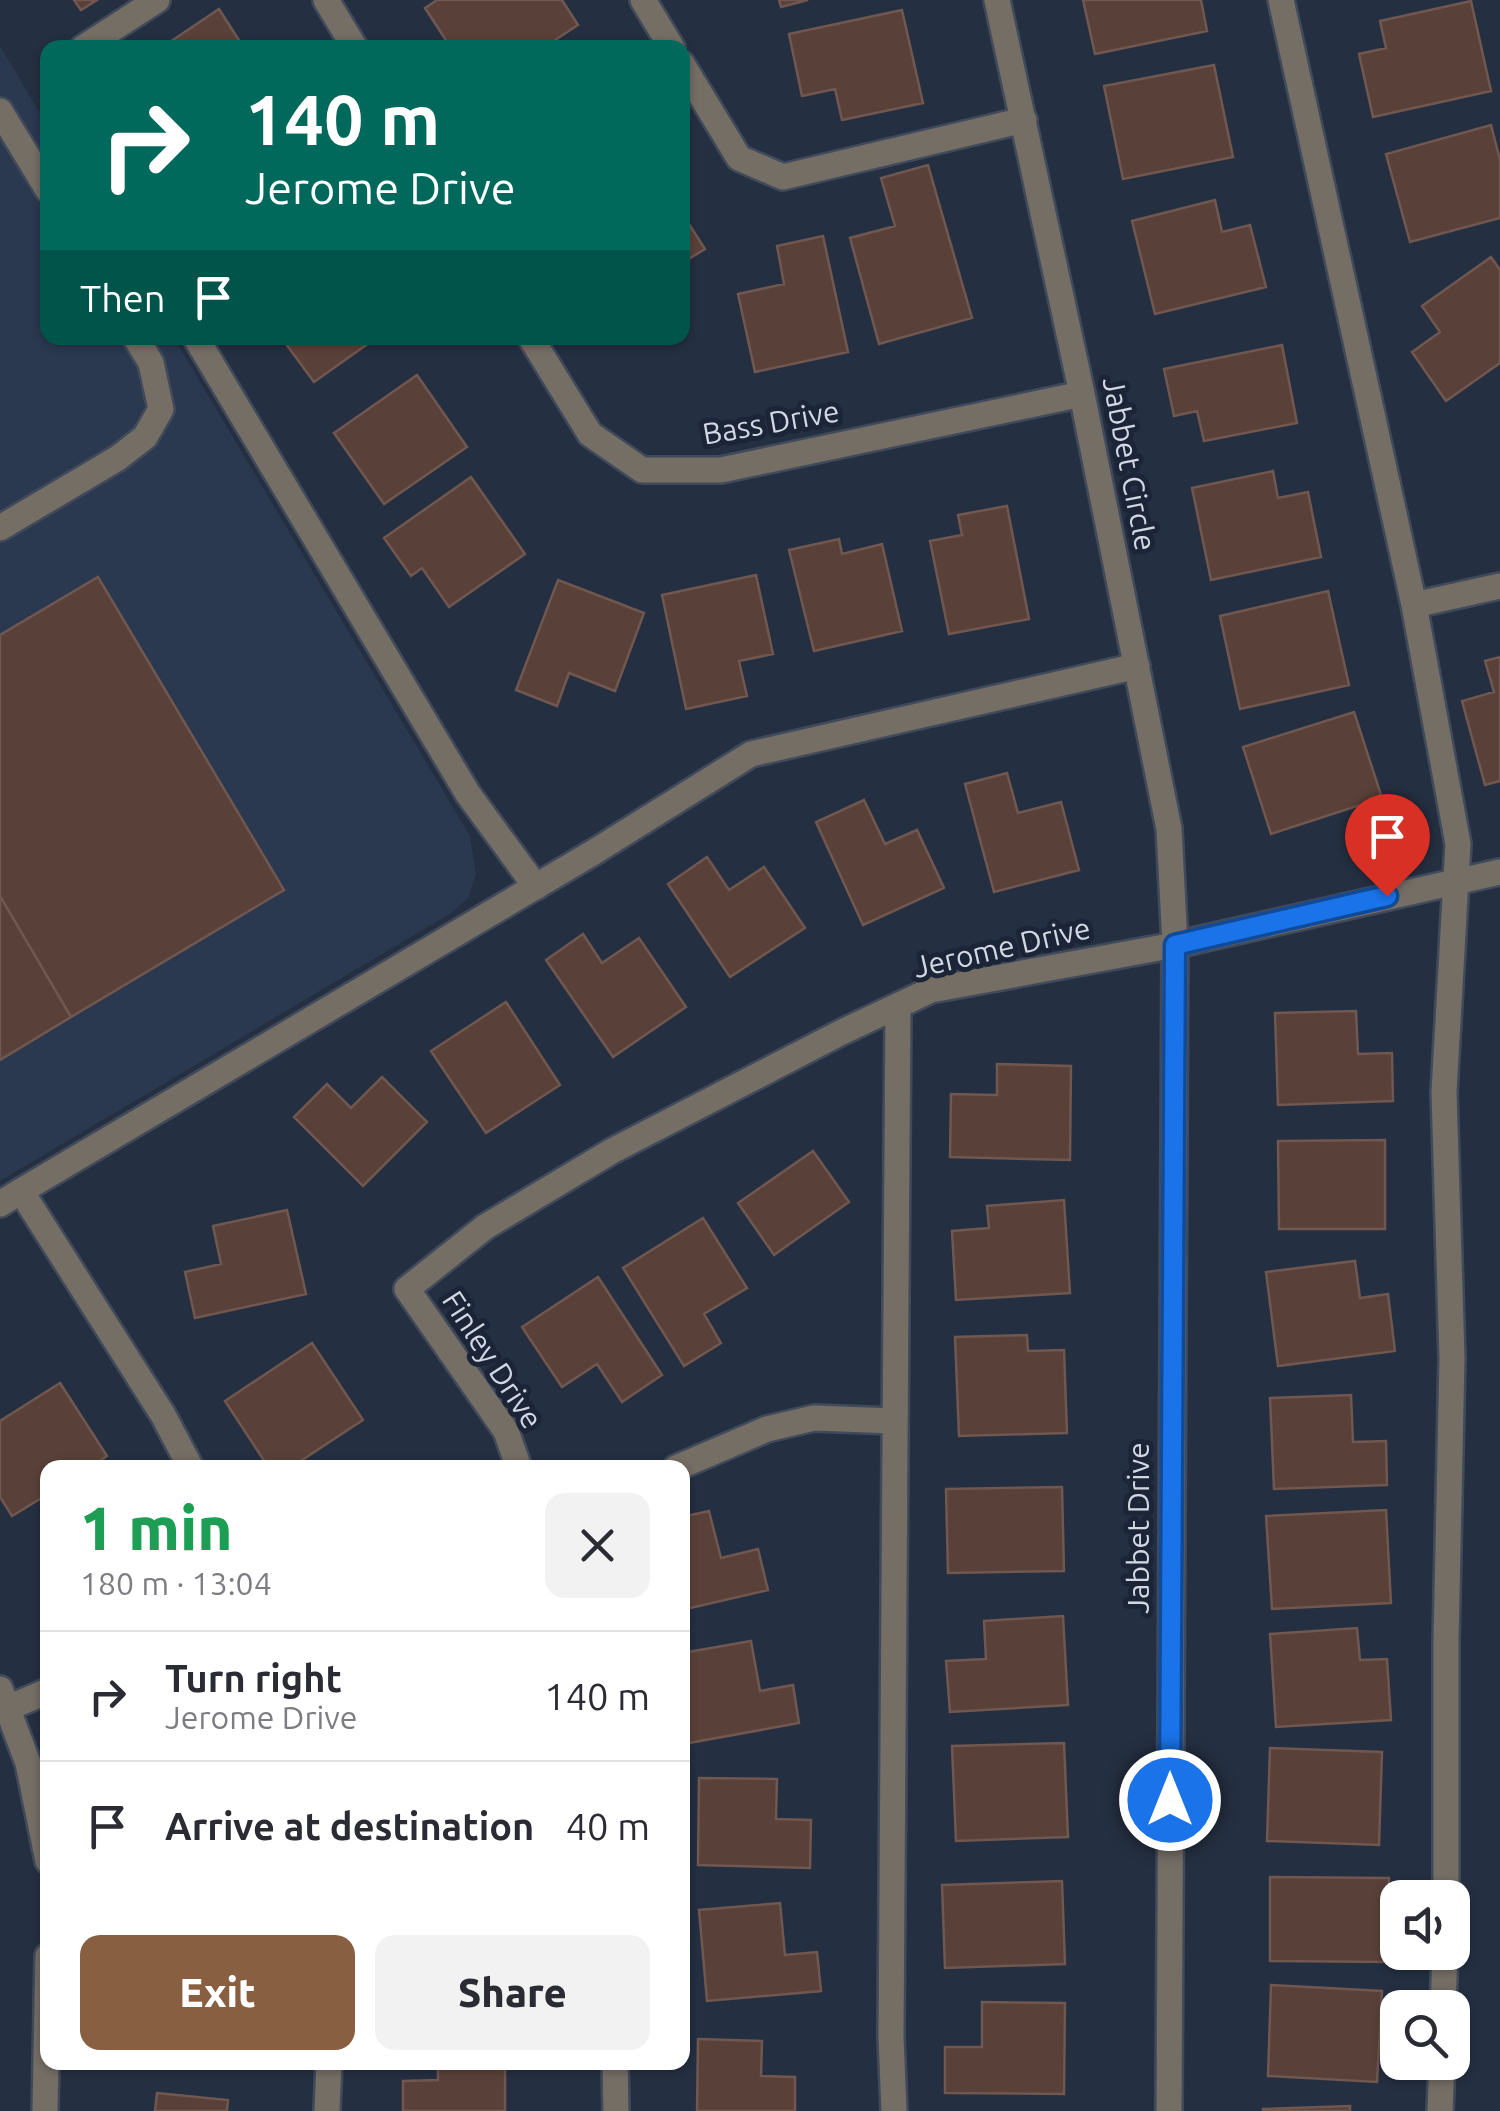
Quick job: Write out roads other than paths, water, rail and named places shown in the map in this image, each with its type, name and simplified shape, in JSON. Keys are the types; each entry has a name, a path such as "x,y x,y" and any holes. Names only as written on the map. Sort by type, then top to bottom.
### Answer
{"street":[{"path":"95,40 157,0"},
{"path":"326,0 350,40"},
{"path":"644,0 667,40"},
{"name":"Jabbet Circle","path":"997,0 1082,394 1168,829 1175,945"},
{"path":"1281,0 1414,604 1458,844 1444,1092 1452,1358 1446,1880"},
{"path":"690,77 739,158 783,176 1024,120"},
{"path":"0,111 40,177"},
{"path":"0,528 118,458 145,437 161,409 151,362 140,345"},
{"path":"200,345 468,794 536,887"},
{"name":"Bass Drive","path":"536,345 590,434 642,470 721,470 1082,394"},
{"path":"1414,604 1500,586"},
{"path":"187,1460 163,1416 11,1197 536,887 751,754 1137,666"},
{"name":"Jerome Drive","path":"407,1289 484,1226 612,1151 931,990 1175,945 1500,872"},
{"name":"Jabbet Drive","path":"1168,2111 1175,945"},
{"path":"894,2111 891,2037 898,1006"},
{"name":"Finley Drive","path":"407,1289 506,1431 516,1460"},
{"path":"690,1462 768,1429 814,1418 895,1421"},
{"path":"40,1692 4,1698 28,1763 40,1822"},
{"path":"45,2111 46,2070"},
{"path":"327,2111 329,2070"},
{"path":"614,2070 616,2111"},
{"path":"1440,2111 1441,2080"}]}
